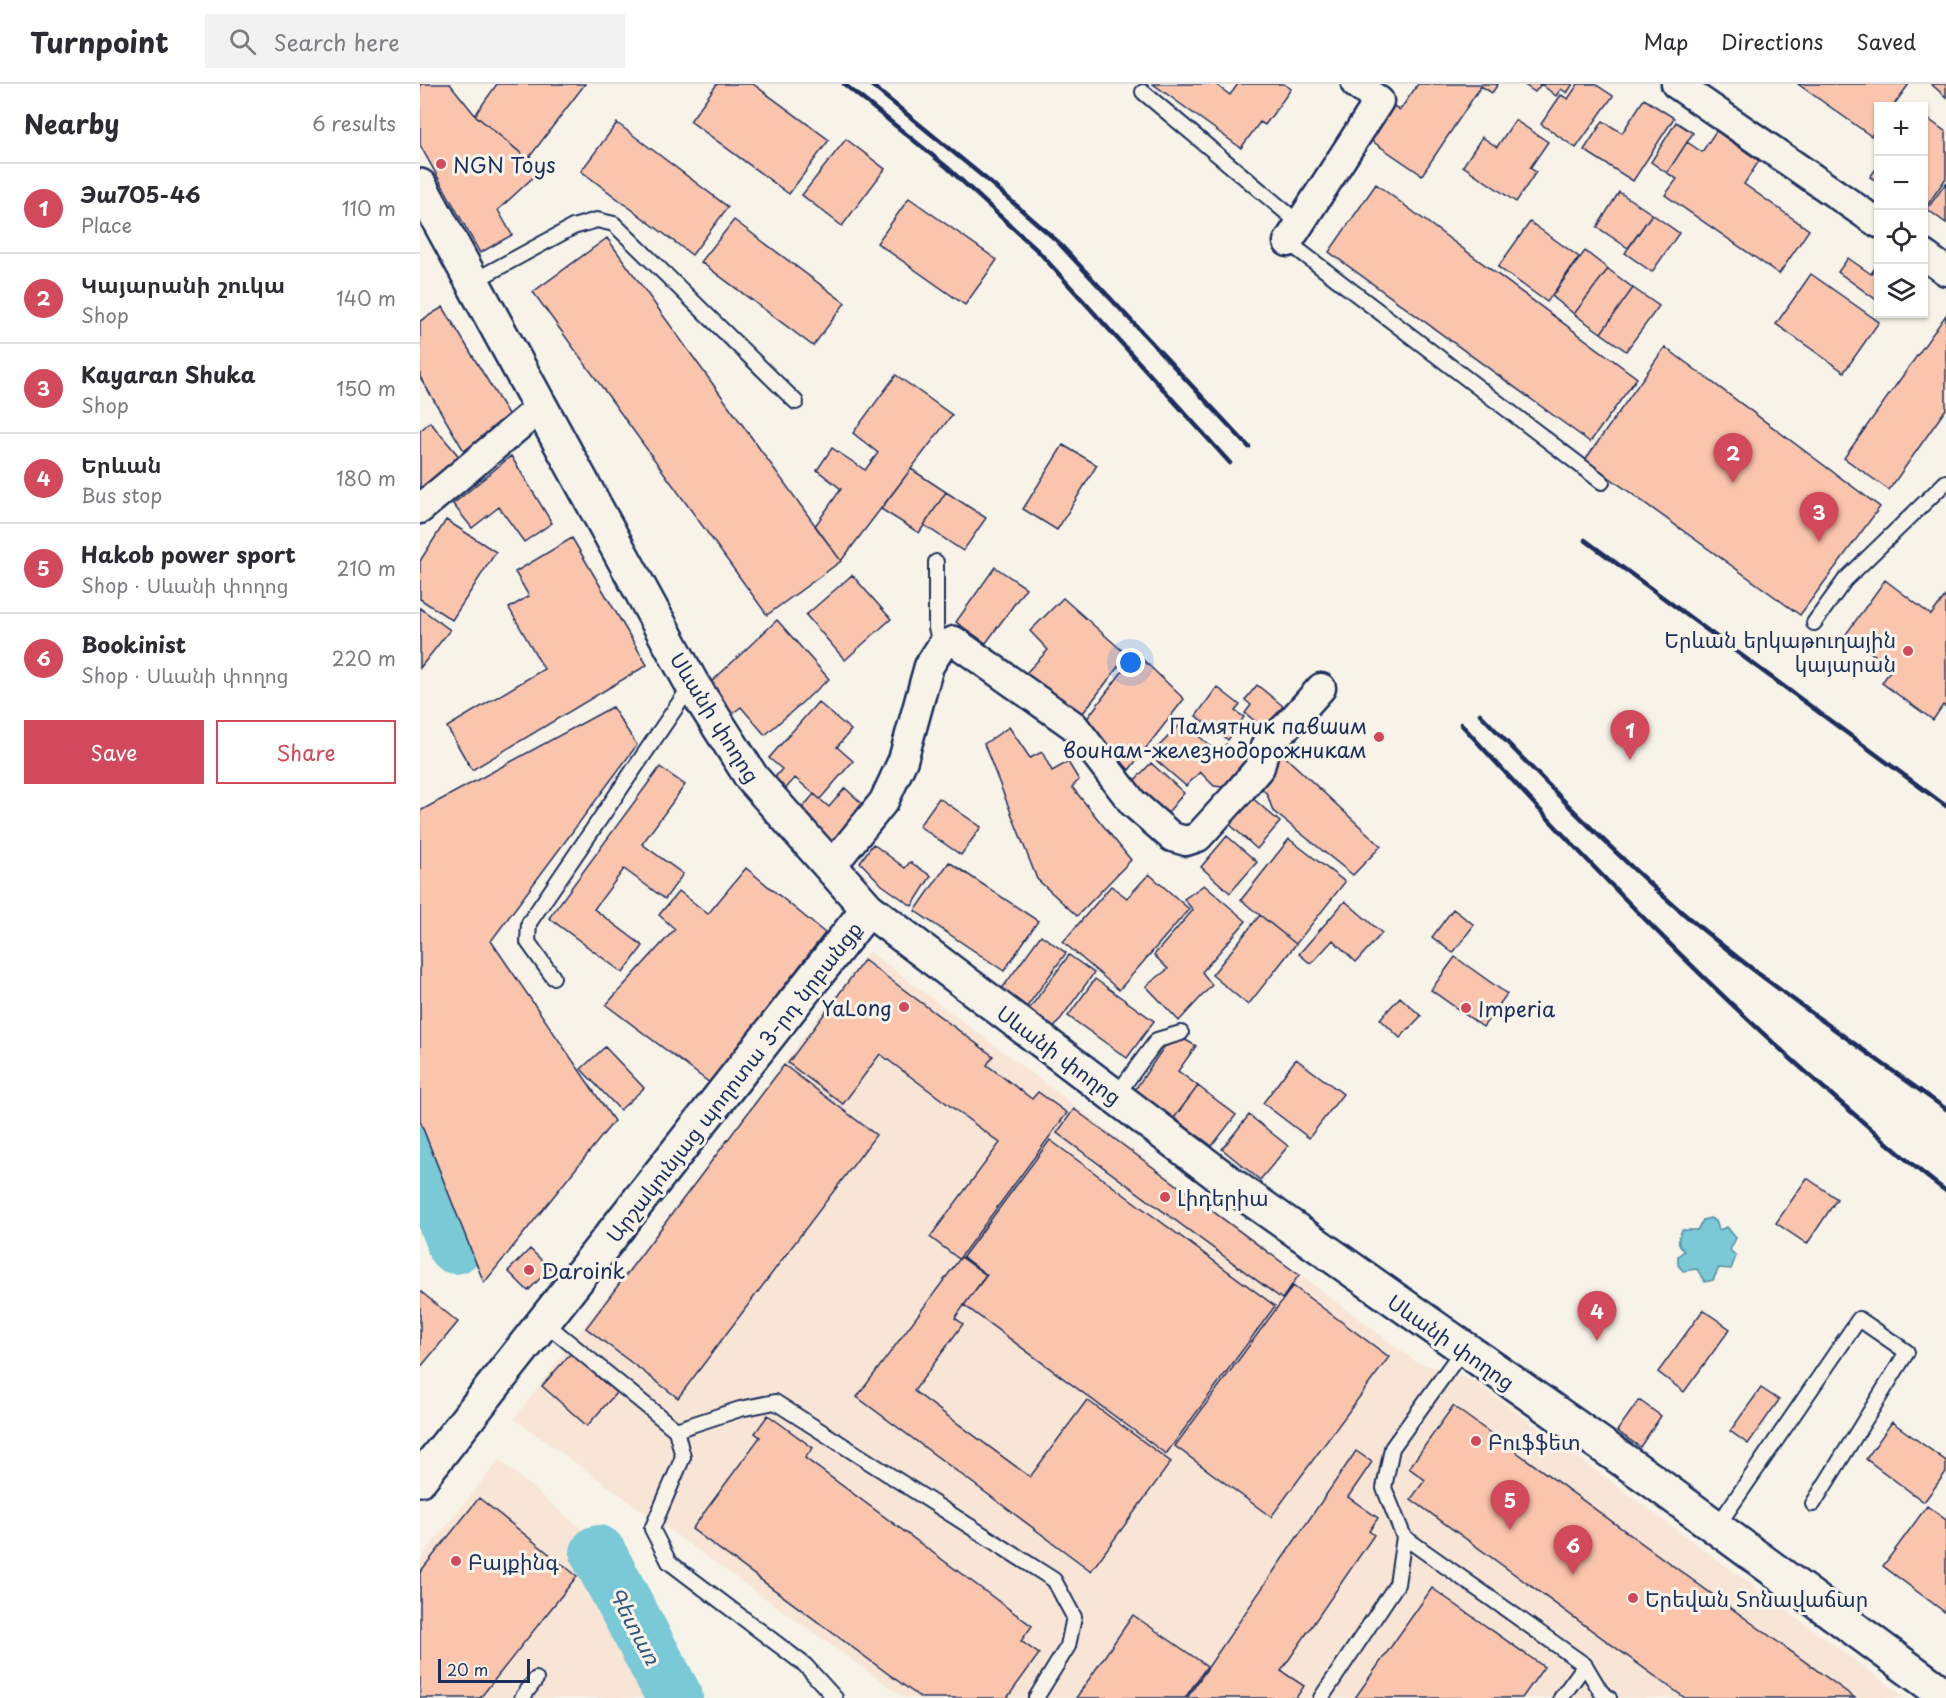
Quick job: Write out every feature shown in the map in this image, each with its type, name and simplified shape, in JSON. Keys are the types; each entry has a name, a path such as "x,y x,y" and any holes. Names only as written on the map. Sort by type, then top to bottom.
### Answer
{"street":[{"path":"1294,233 1379,101 1356,84"},
{"path":"1676,84 1874,221"},
{"name":"Սևանի փողոց","path":"420,186 692,684 752,778 868,909 1236,1188 1716,1528 1946,1696"},
{"path":"1928,258 1946,271"},
{"path":"420,509 541,407"},
{"path":"831,867 884,801 903,760 929,666 941,647 954,641 1074,726 1133,803 1172,837 1186,841 1198,837 1238,793 1260,767 1265,747 1321,688"},
{"name":"Արշակունյաց պողոտա 3-րդ նրբանցք","path":"420,1479 868,909"}],"lane":[{"path":"1143,92 1294,233 1602,482"},
{"path":"472,282 573,227 597,220 614,224 796,402"},
{"path":"1814,623 1845,580 1946,482"},
{"path":"936,562 936,628 941,647"},
{"path":"553,977 528,942 529,923 692,684"},
{"path":"1115,1097 1157,1040 1181,1033"},
{"path":"1716,1528 1858,1319 1907,1352 1813,1504"},
{"path":"544,1322 676,1430 683,1457 652,1529 669,1562 805,1665 835,1698"},
{"path":"1321,1698 1397,1584 1404,1536 1384,1488 1392,1448 1463,1349"},
{"path":"676,1430 740,1409 775,1402 1054,1580 1074,1617 1068,1646 1036,1698"},
{"path":"1404,1536 1585,1665 1601,1692 1609,1698"},
{"path":"1561,1698 1585,1665"},
{"path":"522,1698 536,1679"}],"shaded area":[{"path":"869,951 1415,1361 1474,1381 1906,1698 905,1698 514,1419"},
{"path":"499,1460 638,1576 675,1698 420,1698 420,1559"}],"water":[{"path":"1710,1218 1716,1221 1719,1230 1727,1227 1736,1238 1730,1250 1736,1256 1731,1269 1719,1268 1713,1280 1705,1282 1697,1269 1683,1271 1678,1265 1678,1256 1684,1251 1679,1244 1679,1239 1682,1230 1697,1230 1703,1220"}],"building":[{"path":"420,84 450,84 475,115 541,170 498,210 512,235 480,253 420,145"},
{"path":"497,84 585,84 528,159 475,115"},
{"path":"717,84 753,84 829,140 789,194 690,121"},
{"path":"1153,84 1215,84 1230,95 1238,84 1284,84 1291,89 1265,125 1260,122 1241,148"},
{"path":"1418,84 1498,84 1492,93 1481,86 1422,175 1366,137 1389,103 1400,110"},
{"path":"1523,84 1541,84 1535,92"},
{"path":"1541,84 1573,84 1567,93 1561,89 1556,96"},
{"path":"1578,84 1595,84 1613,96 1576,148 1541,124 1561,95 1568,99"},
{"path":"1798,84 1909,84 1896,102 1874,102 1874,132 1871,136"},
{"path":"1931,84 1946,84 1946,97"},
{"path":"1644,99 1674,118 1633,181 1584,150 1603,121 1622,133"},
{"path":"1928,119 1946,132 1946,178 1928,204"},
{"path":"1515,120 1548,142 1530,168 1536,172 1516,202 1463,166 1482,137 1497,147"},
{"path":"1676,122 1693,133 1667,173 1651,162"},
{"path":"617,123 728,207 692,255 581,171"},
{"path":"1716,131 1759,161 1744,184 1809,230 1779,274 1665,195 1677,179 1667,173 1687,142 1702,152"},
{"path":"846,139 885,169 842,226 802,195"},
{"path":"1946,183 1946,223 1928,208"},
{"path":"1376,184 1637,378 1590,442 1329,252"},
{"path":"1619,192 1652,214 1628,248 1597,227"},
{"path":"909,198 997,260 965,305 877,243"},
{"path":"1652,214 1679,233 1652,272 1625,253"},
{"path":"734,220 845,303 813,346 701,262"},
{"path":"1530,222 1579,257 1547,302 1498,267"},
{"path":"607,238 841,561 767,615 533,292"},
{"path":"1585,251 1608,269 1574,314 1552,296"},
{"path":"1848,258 1871,274 1874,269 1874,298 1838,272"},
{"path":"1608,269 1633,288 1601,333 1574,314"},
{"path":"1811,274 1879,322 1844,372 1776,324"},
{"path":"1633,288 1659,306 1626,351 1601,333"},
{"path":"443,307 511,419 464,451 420,377 420,321"},
{"path":"1946,315 1946,409 1889,490 1844,458"},
{"path":"1665,347 1880,507 1800,615 1585,460"},
{"path":"896,375 952,415 841,561 815,526 841,489 817,470 832,448 865,470 878,453 853,433"},
{"path":"430,422 462,460 420,495 420,431"},
{"path":"1063,445 1097,465 1057,530 1023,509"},
{"path":"511,456 552,523 524,542 499,507 472,528 453,504"},
{"path":"911,469 946,492 919,533 881,509"},
{"path":"946,492 986,518 963,551 924,525"},
{"path":"446,520 496,552 452,620 420,599 420,561"},
{"path":"572,538 647,665 472,770 447,727 544,669 509,608 529,596 515,572"},
{"path":"995,567 1026,588 986,643 956,622"},
{"path":"852,575 891,619 845,660 806,615"},
{"name":"Երևան երկաթուղային կայարան","path":"1885,580 1931,615 1946,595 1946,707 1943,705 1933,720 1882,683 1892,668 1846,634"},
{"path":"1063,598 1127,655 1083,713 1056,704 1026,673 1048,650 1030,631"},
{"path":"420,608 450,630 420,668"},
{"path":"777,620 829,679 765,735 741,707 729,716 707,686"},
{"path":"1136,653 1184,699 1129,770 1086,720"},
{"path":"1257,685 1283,706 1265,729 1245,713 1251,705 1245,700"},
{"path":"1217,687 1240,705 1235,711 1244,717 1228,740 1196,716"},
{"path":"818,702 851,730 837,747 853,761 820,799 795,778 781,794 770,783 782,769 769,758"},
{"path":"612,707 637,745 491,941 614,1121 484,1283 420,1121 420,811"},
{"path":"1183,722 1219,754 1226,744 1234,750 1239,744 1252,755 1223,787 1214,786 1200,772 1186,786 1150,755"},
{"path":"1009,727 1030,758 1042,752 1052,771 1068,762 1079,780 1072,787 1131,860 1077,916 1037,879 984,744"},
{"path":"1279,751 1381,846 1353,875 1273,811 1267,794 1254,780"},
{"path":"1151,763 1184,793 1165,816 1131,784"},
{"path":"660,767 685,785 642,844 683,874 665,899 624,869 594,909 643,946 623,973 549,918"},
{"path":"845,788 868,809 837,849 798,813 814,794 829,807"},
{"path":"1250,796 1280,822 1257,849 1227,822"},
{"path":"939,798 981,827 961,855 919,826"},
{"path":"1227,836 1257,862 1230,893 1201,867"},
{"path":"1289,839 1345,882 1296,944 1241,900"},
{"path":"873,844 905,868 910,862 931,876 912,906 882,885 860,862"},
{"path":"949,862 1038,921 1004,971 915,911"},
{"path":"746,868 825,933 710,1083 606,1005 675,929 659,915 679,891 708,914"},
{"path":"1149,874 1189,909 1119,990 1063,942 1111,886 1127,898"},
{"path":"1204,885 1246,921 1202,972 1212,985 1179,1021 1146,986 1168,969 1154,955 1193,910 1184,899"},
{"path":"1345,901 1382,933 1356,962 1333,940 1311,964 1299,954"},
{"path":"1453,909 1474,925 1453,953 1432,937"},
{"path":"1260,915 1296,944 1248,1005 1212,975"},
{"path":"1041,935 1066,953 1026,1008 1001,990"},
{"path":"1069,955 1094,973 1054,1028 1029,1009"},
{"path":"1455,957 1507,994 1483,1027 1431,990"},
{"path":"864,960 993,1056 987,1065 1032,1099 1038,1092 1067,1113 959,1259 930,1237 1000,1143 880,1054 843,1104 788,1063"},
{"path":"1095,979 1154,1021 1127,1058 1068,1016"},
{"path":"1400,997 1421,1016 1400,1038 1380,1019"},
{"path":"1182,1038 1196,1046 1178,1071 1198,1086 1174,1118 1134,1091 1164,1047"},
{"path":"605,1047 644,1088 620,1110 581,1069"},
{"path":"1296,1059 1343,1094 1309,1138 1263,1103"},
{"path":"784,1065 876,1135 678,1398 586,1328"},
{"path":"1198,1086 1236,1115 1212,1146 1174,1118"},
{"path":"1074,1109 1299,1275 1282,1299 1057,1133"},
{"path":"1249,1115 1288,1146 1260,1180 1222,1149"},
{"path":"1050,1140 1275,1306 1166,1454 964,1305 987,1275 963,1257"},
{"path":"1807,1178 1837,1199 1807,1244 1776,1223"},
{"name":"Daroink","path":"530,1249 550,1268 528,1291 508,1271"},
{"path":"961,1257 986,1275 955,1318 963,1324 914,1391 1030,1477 1087,1400 1171,1462 1091,1571 857,1397"},
{"path":"1293,1286 1389,1357 1271,1517 1175,1446"},
{"path":"420,1291 458,1322 420,1368"},
{"path":"1703,1310 1730,1329 1684,1392 1658,1372"},
{"path":"571,1353 616,1393 587,1426 542,1386"},
{"path":"1761,1388 1779,1400 1748,1444 1730,1431"},
{"path":"1639,1400 1661,1416 1640,1447 1617,1431"},
{"name":"Երեվան Տոնավաճար","path":"1453,1406 1855,1698 1685,1698 1411,1499 1425,1480 1409,1468"},
{"path":"768,1415 813,1448 805,1458 1032,1626 1021,1641 1039,1654 1007,1698 921,1698 692,1529 760,1437 755,1433"},
{"path":"1892,1422 1946,1461 1946,1472 1924,1502 1866,1459"},
{"path":"1356,1451 1372,1462 1348,1497 1378,1518 1369,1531 1374,1535 1281,1671 1304,1686 1296,1698 1187,1698"},
{"path":"479,1498 577,1576 480,1698 420,1698 420,1572"},
{"path":"1927,1506 1946,1520 1946,1613 1883,1566"},
{"path":"1432,1588 1544,1667 1522,1698 1355,1698"},
{"path":"1133,1615 1207,1666 1185,1698 1076,1698"}],"waterway":[{"name":"Գետառ","path":"420,1154 455,1246"},
{"name":"Գետառ","path":"598,1553 675,1698"}],"railway":[{"path":"844,84 948,168 1038,251 1230,463"},
{"path":"870,84 1056,240 1249,447"},
{"path":"1585,540 1946,806"},
{"path":"1480,714 1601,838 1677,908 1776,987 1946,1109"},
{"path":"1461,724 1555,826 1701,975 1803,1069 1922,1173 1946,1191"}],"place":[{"name":"NGN Toys","path":"441,164"},
{"name":"Կայարանի շուկա","path":"1733,483"},
{"name":"Kayaran Shuka","path":"1819,542"},
{"name":"Երևան երկաթուղային կայարան","path":"1908,651"},
{"name":"Памятник павшим воинам-железнодорожникам","path":"1379,737"},
{"name":"Эш705-46","path":"1630,760"},
{"name":"YaLong","path":"904,1007"},
{"name":"Imperia","path":"1466,1008"},
{"name":"Լիդերիա","path":"1165,1197"},
{"name":"Daroink","path":"529,1270"},
{"name":"Երևան","path":"1597,1341"},
{"name":"Բուֆֆետ","path":"1476,1441"},
{"name":"Hakob power sport","path":"1510,1530"},
{"name":"Բայքինգ","path":"456,1561"},
{"name":"Bookinist","path":"1573,1575"},
{"name":"Երեվան Տոնավաճար","path":"1633,1598"}]}
